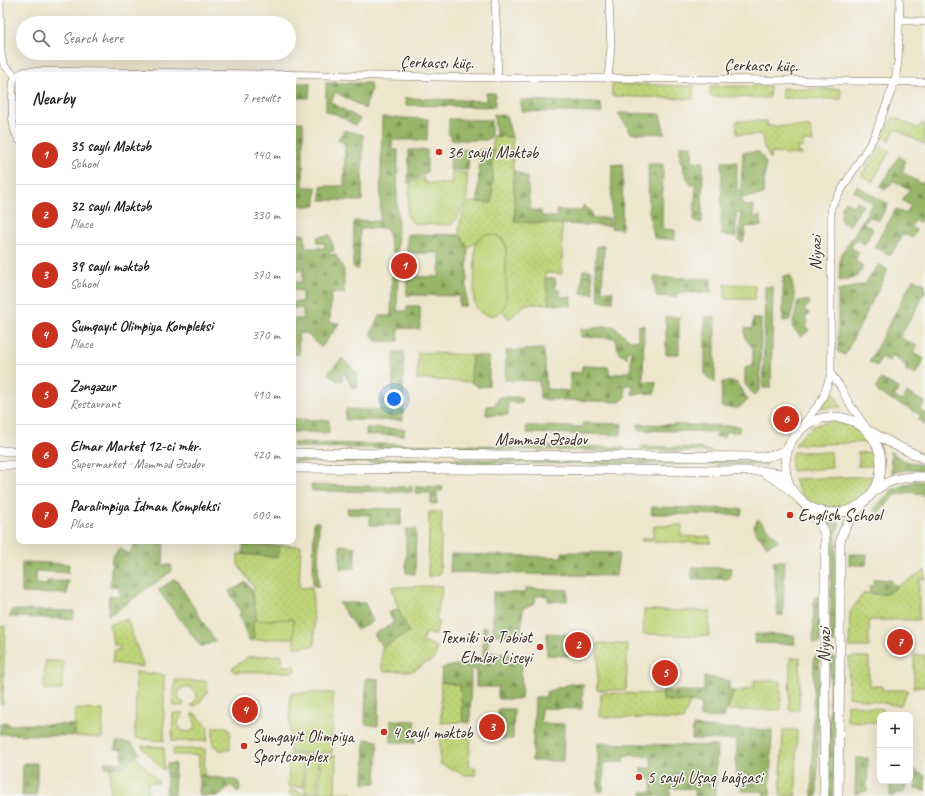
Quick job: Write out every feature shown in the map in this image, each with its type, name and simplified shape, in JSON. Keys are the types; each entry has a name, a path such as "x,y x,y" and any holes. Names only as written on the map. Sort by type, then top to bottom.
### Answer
{"main road":[{"path":"824,796 825,535 813,513 790,485 786,475 785,462 788,449 797,432 806,425 826,417 838,416 859,423 868,430 925,459"},
{"path":"868,430 878,445 882,463 878,484 871,495"},
{"path":"878,445 908,451"},
{"name":"Məmməd Əsədov","path":"296,453 762,457 773,456 788,449"},
{"path":"0,451 16,451"},
{"path":"0,465 16,465"},
{"name":"Məmməd Əsədov","path":"296,468 762,471 786,475"},
{"path":"762,471 783,484 811,507 833,513 844,512 854,508 864,502 880,486 887,482 916,476 925,477"},
{"name":"Niyazi","path":"838,796 840,543 846,525 864,502"},
{"path":"825,650 840,650"}],"street":[{"path":"0,0 2,60 5,68 16,76 13,83 13,122 16,134"},
{"path":"495,0 498,58 497,78"},
{"path":"608,78 611,47 609,0"},
{"name":"Niyazi","path":"831,374 831,207 874,137 892,92 898,62 900,0"},
{"path":"900,20 925,22"},
{"name":"Çerkassı küç.","path":"24,72 124,72"},
{"name":"Çerkassı küç.","path":"296,74 925,82"},
{"path":"831,374 868,430"},
{"path":"797,432 819,404 831,374"}],"green space":[{"path":"296,83 310,83 309,98 296,98"},
{"path":"326,83 370,83 371,90 365,109 336,92 330,102 360,119 355,125 336,114 326,112"},
{"path":"612,84 694,86 693,99 612,96"},
{"path":"711,86 770,86 769,98 710,96"},
{"path":"782,88 841,89 841,99 782,98"},
{"path":"486,93 495,93 495,107 406,105 405,98 486,101"},
{"path":"521,100 601,103 602,113 521,111"},
{"path":"618,113 660,114 665,134 631,133"},
{"path":"494,114 506,116 512,137 496,136"},
{"path":"382,117 428,119 427,140 392,140 392,150 398,150 397,252 392,252 387,228 360,229 359,266 357,270 353,267 354,221 380,221"},
{"path":"893,117 918,128 922,123 925,125 925,145 896,129 889,140 884,137"},
{"path":"449,119 491,120 491,137 486,140 451,140 451,135 449,135"},
{"path":"736,121 767,121 767,126 810,127 813,142 803,141 803,147 798,147 797,152 801,153 801,155 772,153 770,159 763,144 763,138 760,134 737,134"},
{"path":"296,122 303,122 303,187 316,187 316,206 301,206 299,204 299,192 296,188"},
{"path":"344,130 363,135 362,201 321,200 321,186 344,186 345,144 338,139"},
{"path":"493,136 512,137 515,222 562,224 562,274 545,273 549,304 526,304 509,319 502,310 506,301 506,246 503,240 492,234 481,237 477,242 468,247 460,236 459,232 461,219 468,202 492,202"},
{"path":"692,145 692,161 703,162 702,223 694,221 696,184 691,185 684,172 683,161 680,161 680,146"},
{"path":"880,146 890,151 872,182 861,176"},
{"path":"409,150 427,150 427,172 408,184"},
{"path":"451,150 469,150 468,170 450,170"},
{"path":"479,150 493,150 492,203 478,202"},
{"path":"743,152 759,152 766,163 763,195 742,198 743,206 754,205 753,217 761,217 761,226 745,227 743,242 739,241 741,214 736,213 736,237 721,235 722,162 737,162 737,191 741,191"},
{"path":"899,156 905,161 902,172 922,184 925,180 925,213 920,222 915,220 911,227 916,230 912,238 903,233 891,255 874,247 896,209 905,214 911,206 902,200 910,189 894,181 885,190 880,187"},
{"path":"623,164 622,229 611,228 612,165"},
{"path":"648,164 663,164 662,229 675,230 675,240 654,238 649,211"},
{"path":"513,170 527,177 530,210 541,211 541,216 557,217 557,210 582,211 583,205 591,211 592,218 609,218 609,226 515,222"},
{"path":"452,172 467,173 467,201 452,225 414,224 407,215 410,185 423,177 425,183 451,184"},
{"path":"857,186 888,204 879,221 869,216 864,224 873,229 865,244 856,239 851,248 859,252 855,261 863,266 858,276 839,281 840,257 873,203 854,191"},
{"path":"845,201 853,206 857,201 863,205 849,226 841,221 842,207"},
{"path":"296,234 302,234 305,236 305,246 310,248 325,248 325,243 318,243 317,237 330,235 334,250 329,252 329,255 335,254 344,270 344,294 331,293 330,322 340,323 321,348 306,333 298,333 299,354 296,354 296,319 303,319 303,308 296,308 296,302 302,302 302,291 296,290 296,282 302,282 303,270 296,270"},
{"path":"407,234 460,235 468,247 466,306 459,306 459,296 407,295 407,276 439,277 440,253 407,253"},
{"path":"486,234 498,237 506,246 506,303 502,310 493,315 483,314 476,306 474,300 475,248 479,240"},
{"path":"597,246 604,246 602,291 613,291 613,302 599,301 595,266"},
{"path":"879,264 888,270 845,355 838,352 838,291 865,284"},
{"path":"583,270 591,270 594,294 581,293"},
{"path":"392,276 398,276 397,311 407,311 407,306 420,306 420,329 399,328 398,341 376,341 371,333 379,316 391,316"},
{"path":"783,276 791,276 795,299 790,320 783,321"},
{"path":"654,277 711,279 711,293 682,292 676,297 656,296"},
{"path":"545,278 555,278 556,290 560,290 560,297 571,297 571,306 549,304"},
{"path":"913,279 925,284 925,294 923,294 920,300 921,301 900,337 917,346 914,354 924,359 915,375 906,371 906,366 892,355 889,361 881,357 877,366 869,362"},
{"path":"725,284 755,285 755,299 725,299"},
{"path":"765,287 773,287 771,388 763,388"},
{"path":"798,301 810,301 809,305 804,309 810,314 805,318 808,322 805,326 809,330 801,337 792,327"},
{"path":"666,317 679,317 679,354 666,354"},
{"path":"705,317 715,317 715,383 705,375"},
{"path":"753,319 761,319 760,390 754,395 745,384 745,368 752,366 753,349 745,338 745,328 752,329"},
{"path":"644,325 643,381 656,382 655,393 632,394 633,385 625,385 625,398 620,402 540,399 539,381 505,380 506,351 543,349 545,358 546,389 570,391 570,372 581,373 582,366 608,367 610,375 631,371 631,350 627,350 627,358 619,353 615,338 581,337 581,329 613,326 630,340 638,341 638,326"},
{"path":"394,352 404,352 403,420 345,420 346,409 381,410 382,399 392,399"},
{"path":"418,352 472,355 471,382 417,379"},
{"path":"472,355 489,357 489,386 478,387 471,382"},
{"path":"342,358 357,373 357,388 352,387 345,374 341,375 343,380 337,381 328,373"},
{"path":"881,379 899,388 894,397 902,401 907,393 925,402 920,410 925,413 925,424 918,420 921,415 879,393 876,388"},
{"path":"722,382 736,382 748,400 738,408 721,407"},
{"path":"831,389 842,407 821,408"},
{"path":"499,397 521,397 522,403 508,402 508,415 486,415 487,406 495,405"},
{"path":"296,419 329,420 329,433 296,432"},
{"path":"837,421 857,427 871,442 795,445 803,434 813,427 824,423"},
{"path":"583,423 622,424 621,435 527,433 526,426 583,427"},
{"path":"638,424 740,426 739,432 725,432 724,437 716,437 716,432 638,430"},
{"path":"366,428 405,429 404,435 366,435"},
{"path":"296,443 624,447 624,451 296,447"},
{"path":"642,446 699,448 712,452 641,450"},
{"path":"890,451 903,460 925,466 925,471 905,470 892,473"},
{"path":"793,452 831,452 832,468 792,471 791,457"},
{"path":"875,452 877,466 857,466 859,463 859,455 857,453"},
{"path":"296,458 768,461 767,465 296,462"},
{"path":"874,476 871,485 863,495 846,505 836,506 826,506 808,500 798,490 794,479"},
{"path":"915,481 925,482 925,496 910,492 895,495 878,514 873,510 893,489"},
{"path":"311,485 412,487 412,492 312,491"},
{"path":"416,486 443,487 442,491 437,491 437,504 431,504 431,493 415,493"},
{"path":"652,507 742,509 741,515 651,514"},
{"path":"347,508 402,509 401,525 370,525 370,515 348,514"},
{"path":"429,512 442,512 440,574 428,577"},
{"path":"758,519 779,540 767,546 753,528"},
{"path":"314,522 319,522 318,587 313,585"},
{"path":"827,523 840,523 836,532 835,643 830,643 831,531"},
{"path":"682,525 681,536 710,537 711,543 642,541 642,538 653,538 654,526"},
{"path":"406,529 416,529 415,574 406,573"},
{"path":"131,544 164,544 163,565 171,565 172,571 108,616 109,596 119,596 119,587 110,586 112,558 120,547 129,554 134,546"},
{"path":"243,544 280,545 277,557 243,554"},
{"path":"280,545 301,546 299,588 312,587 315,646 294,647 293,619 257,621 252,591 255,589 238,565 238,554 277,557"},
{"path":"340,545 355,547 355,568 340,569"},
{"path":"562,552 619,553 616,576 450,572 451,554 562,557"},
{"path":"849,554 867,554 866,565 849,565"},
{"path":"773,561 785,561 783,615 778,615"},
{"path":"22,562 69,564 68,573 36,571 36,584 47,585 47,581 68,581 67,594 22,593"},
{"path":"692,567 731,568 730,579 692,579"},
{"path":"925,570 925,579 919,579 919,620 869,620 869,647 849,647 850,612 864,593 886,594"},
{"path":"175,579 215,641 201,647 158,590"},
{"path":"874,579 891,580 891,584 898,586 886,594 870,594 869,586 874,586"},
{"path":"246,582 252,591 257,621 253,621 254,640 249,641 239,614 241,613 229,591"},
{"path":"443,586 436,620 439,621 435,635 425,633 422,642 433,645 437,648 435,658 412,671 382,670 382,647 409,632 398,609 392,587"},
{"path":"526,588 568,590 567,601 548,601 548,596 536,596 535,603 523,608 521,636 493,635 493,592 526,593"},
{"path":"821,595 820,643 813,643 814,598"},
{"path":"339,603 365,603 373,621 357,630"},
{"path":"398,609 409,632 382,647 374,634 394,623 389,613"},
{"path":"12,610 74,611 73,619 10,617"},
{"path":"644,610 710,611 709,636 643,634"},
{"path":"127,619 143,667 112,663 114,650 119,650 120,645 114,645 109,625"},
{"path":"293,619 294,638 254,640 253,621"},
{"path":"5,626 3,704 0,704 0,627"},
{"path":"483,627 487,627 489,652 522,656 521,699 498,699 498,687 476,687 476,670 471,669 470,723 463,722 460,685 441,682 442,668 483,660"},
{"path":"547,633 572,634 571,656 547,655"},
{"path":"755,634 794,635 795,644 754,643"},
{"path":"598,643 628,644 626,690 597,690"},
{"path":"282,655 282,666 295,666 295,672 234,672 232,668 247,657"},
{"path":"914,655 925,655 925,687 914,687"},
{"path":"800,657 799,710 789,710 790,658"},
{"path":"814,657 819,657 817,796 812,796"},
{"path":"830,657 835,657 833,796 828,796"},
{"path":"849,657 869,657 869,686 882,686 882,690 908,690 900,706 848,697"},
{"path":"45,661 63,661 62,690 44,690"},
{"path":"136,672 164,675 164,741 135,738"},
{"path":"704,677 729,681 729,690 734,691 723,718 700,717 701,703 663,700 663,691 704,691"},
{"path":"366,678 379,679 378,726 365,724"},
{"path":"175,680 207,681 207,693 196,706 191,706 196,700 196,692 189,687 185,687 181,689 178,695 179,699 184,703 183,706 173,706"},
{"path":"754,680 781,681 781,710 727,710 734,691 754,687"},
{"path":"441,682 460,685 463,722 441,723"},
{"path":"570,684 583,684 582,709 541,708 541,723 564,724 563,761 532,761 535,697 546,697 546,692"},
{"path":"290,693 333,693 332,753 290,753"},
{"path":"601,693 663,694 663,700 690,702 683,720 605,717 600,716"},
{"path":"847,704 883,709 883,712 877,712 877,723 847,721"},
{"path":"75,709 103,710 102,738 75,736"},
{"path":"498,709 514,709 513,739 497,739"},
{"path":"173,713 183,713 183,716 178,723 181,730 189,732 195,726 192,714 196,714 208,727 207,741 172,741"},
{"path":"391,720 415,721 415,743 391,742"},
{"path":"0,723 8,723 8,725 75,725 75,736 0,734"},
{"path":"693,726 772,730 770,796 765,796 762,791 741,791 742,784 749,784 749,774 736,774 737,740 692,739"},
{"path":"213,727 228,727 228,731 230,731 230,750 219,750 213,745"},
{"path":"783,730 797,730 796,796 780,796"},
{"path":"471,733 469,766 475,767 476,775 466,775 440,764 440,734"},
{"path":"365,739 378,741 376,783 364,784"},
{"path":"116,742 131,743 140,753 123,767 105,767 105,762 122,762 122,750 115,749"},
{"path":"598,743 717,746 715,796 695,796 695,789 671,788 670,796 642,796 642,792 652,792 652,779 641,778 641,768 651,768 651,756 624,755 624,762 604,763 603,791 598,791"},
{"path":"141,746 164,747 164,771"},
{"path":"173,749 205,749 204,775 199,775 199,755 173,755"},
{"path":"289,755 303,755 303,787 288,787"},
{"path":"305,755 318,756 317,793 305,793"},
{"path":"136,756 159,783 148,783 148,796 110,796 110,767 123,767"},
{"path":"320,756 336,756 335,793 319,793"},
{"path":"856,758 868,758 867,791 855,794"},
{"path":"23,763 37,763 36,796 22,796"},
{"path":"175,763 174,796 166,796 167,764"},
{"path":"913,770 925,776 925,791 915,789 917,782 913,780"},
{"path":"199,775 239,781 240,791 237,792 231,785 218,796 199,796"},
{"path":"890,784 906,784 904,792 895,793 894,796 890,796"},
{"path":"291,789 302,793 352,793 352,796 293,796 289,794"}],"place":[{"name":"36 saylı Məktəb","path":"439,152"},
{"name":"35 saylı Məktəb","path":"404,266"},
{"name":"Elmar Market 12-ci mkr.","path":"786,419"},
{"name":"English School","path":"790,515"},
{"name":"Paralimpiya İdman Kompleksi","path":"900,642"},
{"name":"32 saylı Məktəb","path":"578,645"},
{"name":"Texniki və Təbiət Elmlər Liseyi","path":"540,647"},
{"name":"Zəngəzur","path":"665,673"},
{"name":"Sumqayıt Olimpiya Kompleksi","path":"245,710"},
{"name":"39 saylı məktəb","path":"492,727"},
{"name":"4 saylı məktəb","path":"384,732"},
{"name":"Sumgayit Olimpiya Sportcomplex","path":"244,746"},
{"name":"5 saylı Uşaq bağçasi","path":"639,777"}]}
